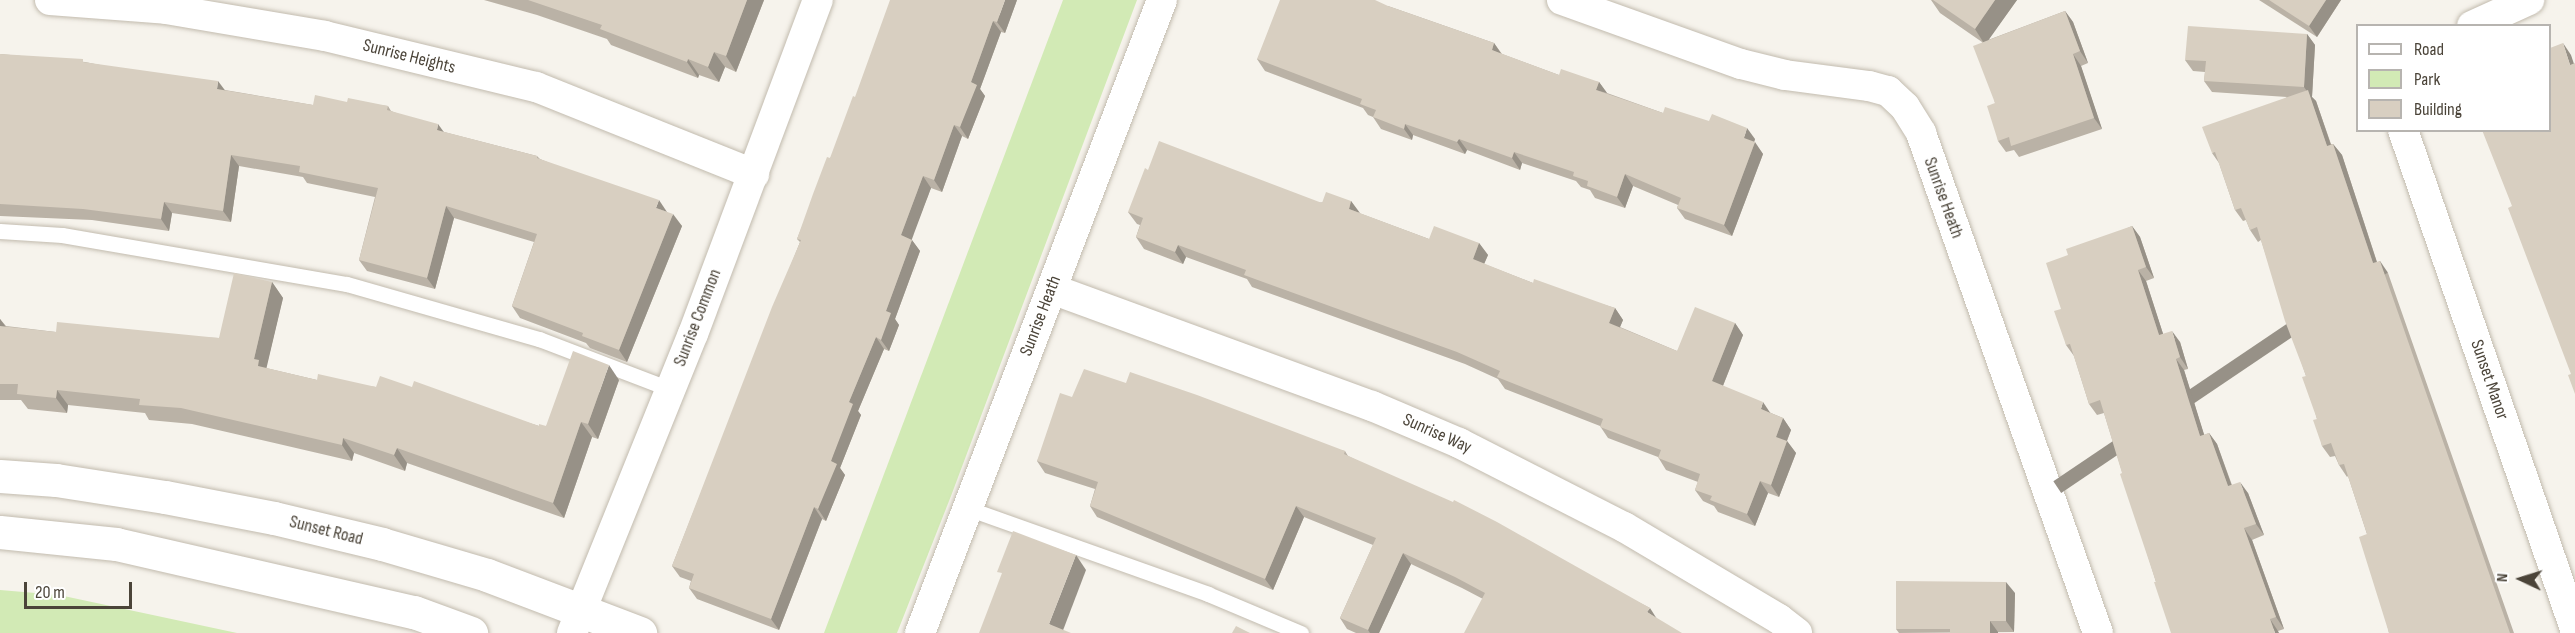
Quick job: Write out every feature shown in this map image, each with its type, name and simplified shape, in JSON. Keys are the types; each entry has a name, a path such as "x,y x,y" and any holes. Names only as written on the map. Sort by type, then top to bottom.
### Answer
{"street":[{"name":"Sunrise Heights","path":"50,0 165,9 325,36 536,87 754,174"},
{"name":"Sunrise Common","path":"576,622 754,174 818,0"},
{"name":"Sunrise Heath","path":"920,633 1162,0"},
{"name":"Sunrise Heath","path":"1562,0 1741,64 1796,78 1869,86 1888,91 1905,107 1920,134 2098,633"},
{"path":"2476,24 2529,0"},
{"name":"Sunset Manor","path":"2404,132 2575,629"},
{"name":"Sunrise Way","path":"1052,289 1372,406 1460,443 1624,527 1779,619 1797,633"},
{"name":"Sunset Road","path":"0,476 56,480 165,497 274,518 382,544 488,575 576,622 640,633"},
{"path":"0,532 116,544 414,612 471,633"}],"lane":[{"path":"0,231 62,236 347,284 539,339 670,389"},
{"path":"967,508 1208,594 1301,633"}],"green space":[{"path":"1063,0 1137,0 951,496 897,633 824,633"},
{"path":"0,590 59,595 237,633 0,633"}],"building":[{"path":"528,0 747,0 726,56 714,52 708,67 688,59 687,62 600,29 602,25"},
{"path":"890,0 1005,0 997,22 993,21 971,82 977,85 960,127 954,125 934,180 923,176 901,235 912,240 886,311 891,313 881,340 876,337 849,402 853,404 831,461 837,464 818,509 814,507 771,619 689,588 694,574 672,566 772,307 801,240 797,239 813,194 827,157 830,158 853,96 855,97"},
{"path":"1280,0 1375,0 1494,43 1492,50 1559,75 1561,69 1599,82 1596,90 1663,113 1665,107 1709,121 1712,114 1747,128 1744,138 1755,142 1724,225 1677,208 1681,198 1625,174 1617,197 1587,186 1588,181 1573,176 1574,172 1514,152 1512,158 1459,139 1457,142 1405,124 1404,129 1373,117 1376,110 1360,104 1362,99 1257,59"},
{"path":"1933,0 1995,0 1975,29"},
{"path":"2269,0 2326,0 2309,26"},
{"path":"2065,11 2080,51 2073,54 2094,118 2011,146 2009,137 1998,141 1987,106 1995,103 1973,46"},
{"path":"2188,26 2307,34 2304,87 2204,81 2206,61 2185,60"},
{"path":"2563,43 2570,65 2575,63 2575,394 2568,375 2571,374 2508,208 2512,206 2483,132 2551,132 2551,48"},
{"path":"0,54 83,59 83,62 218,81 217,89 313,105 315,95 347,102 348,98 388,106 387,110 438,124 437,130 537,156 537,158 659,200 656,208 673,214 619,350 582,336 583,333 512,306 537,234 446,206 427,278 359,260 378,188 299,172 300,166 231,155 223,211 164,202 161,219 83,209 0,204"},
{"path":"2308,90 2327,146 2333,144 2373,263 2380,261 2510,633 2389,633 2359,537 2367,534 2344,464 2339,465 2331,443 2322,446 2313,420 2317,419 2302,377 2306,376 2285,321 2257,227 2250,230 2241,208 2235,210 2215,152 2212,153 2202,127"},
{"path":"1159,141 1322,203 1326,192 1351,201 1349,209 1429,239 1434,226 1479,243 1473,259 1533,283 1534,279 1615,308 1609,323 1677,351 1695,307 1735,323 1712,381 1763,402 1761,409 1783,418 1776,437 1787,441 1771,485 1760,481 1747,514 1710,500 1712,496 1695,490 1700,474 1658,458 1661,450 1600,427 1603,419 1497,377 1500,371 1457,352 1244,275 1246,270 1178,245 1175,252 1136,237 1143,218 1128,212 1145,168 1148,170"},
{"path":"2132,226 2146,267 2138,270 2159,335 2172,331 2180,357 2176,359 2200,436 2209,433 2228,486 2240,482 2256,524 2244,528 2276,617 2270,619 2275,633 2171,633 2120,474 2122,473 2100,400 2089,404 2070,344 2066,345 2054,311 2061,309 2046,263 2068,255 2066,249"},
{"path":"234,273 272,282 254,359 259,360 258,366 317,380 318,374 376,387 380,376 412,387 414,381 539,426 539,424 546,426 573,351 609,365 588,424 581,422 553,503 397,448 394,455 343,438 342,445 181,408 139,405 140,399 57,390 56,398 17,394 18,384 0,384 0,326 56,332 57,322 219,338"},
{"path":"1084,369 1126,383 1130,372 1345,451 1344,454 1453,502 1454,500 1497,522 1650,608 1647,612 1682,633 1464,633 1485,593 1403,553 1368,630 1340,618 1376,538 1296,506 1265,579 1090,506 1098,482 1037,461 1060,393 1072,397"},
{"path":"1013,531 1076,555 1049,624 1071,633 979,633 1002,573 997,572"},
{"path":"1896,581 2006,582 2006,621 1990,621 1990,633 1950,633 1950,629 1896,629"},
{"path":"1236,626 1250,633 1232,633"}]}
